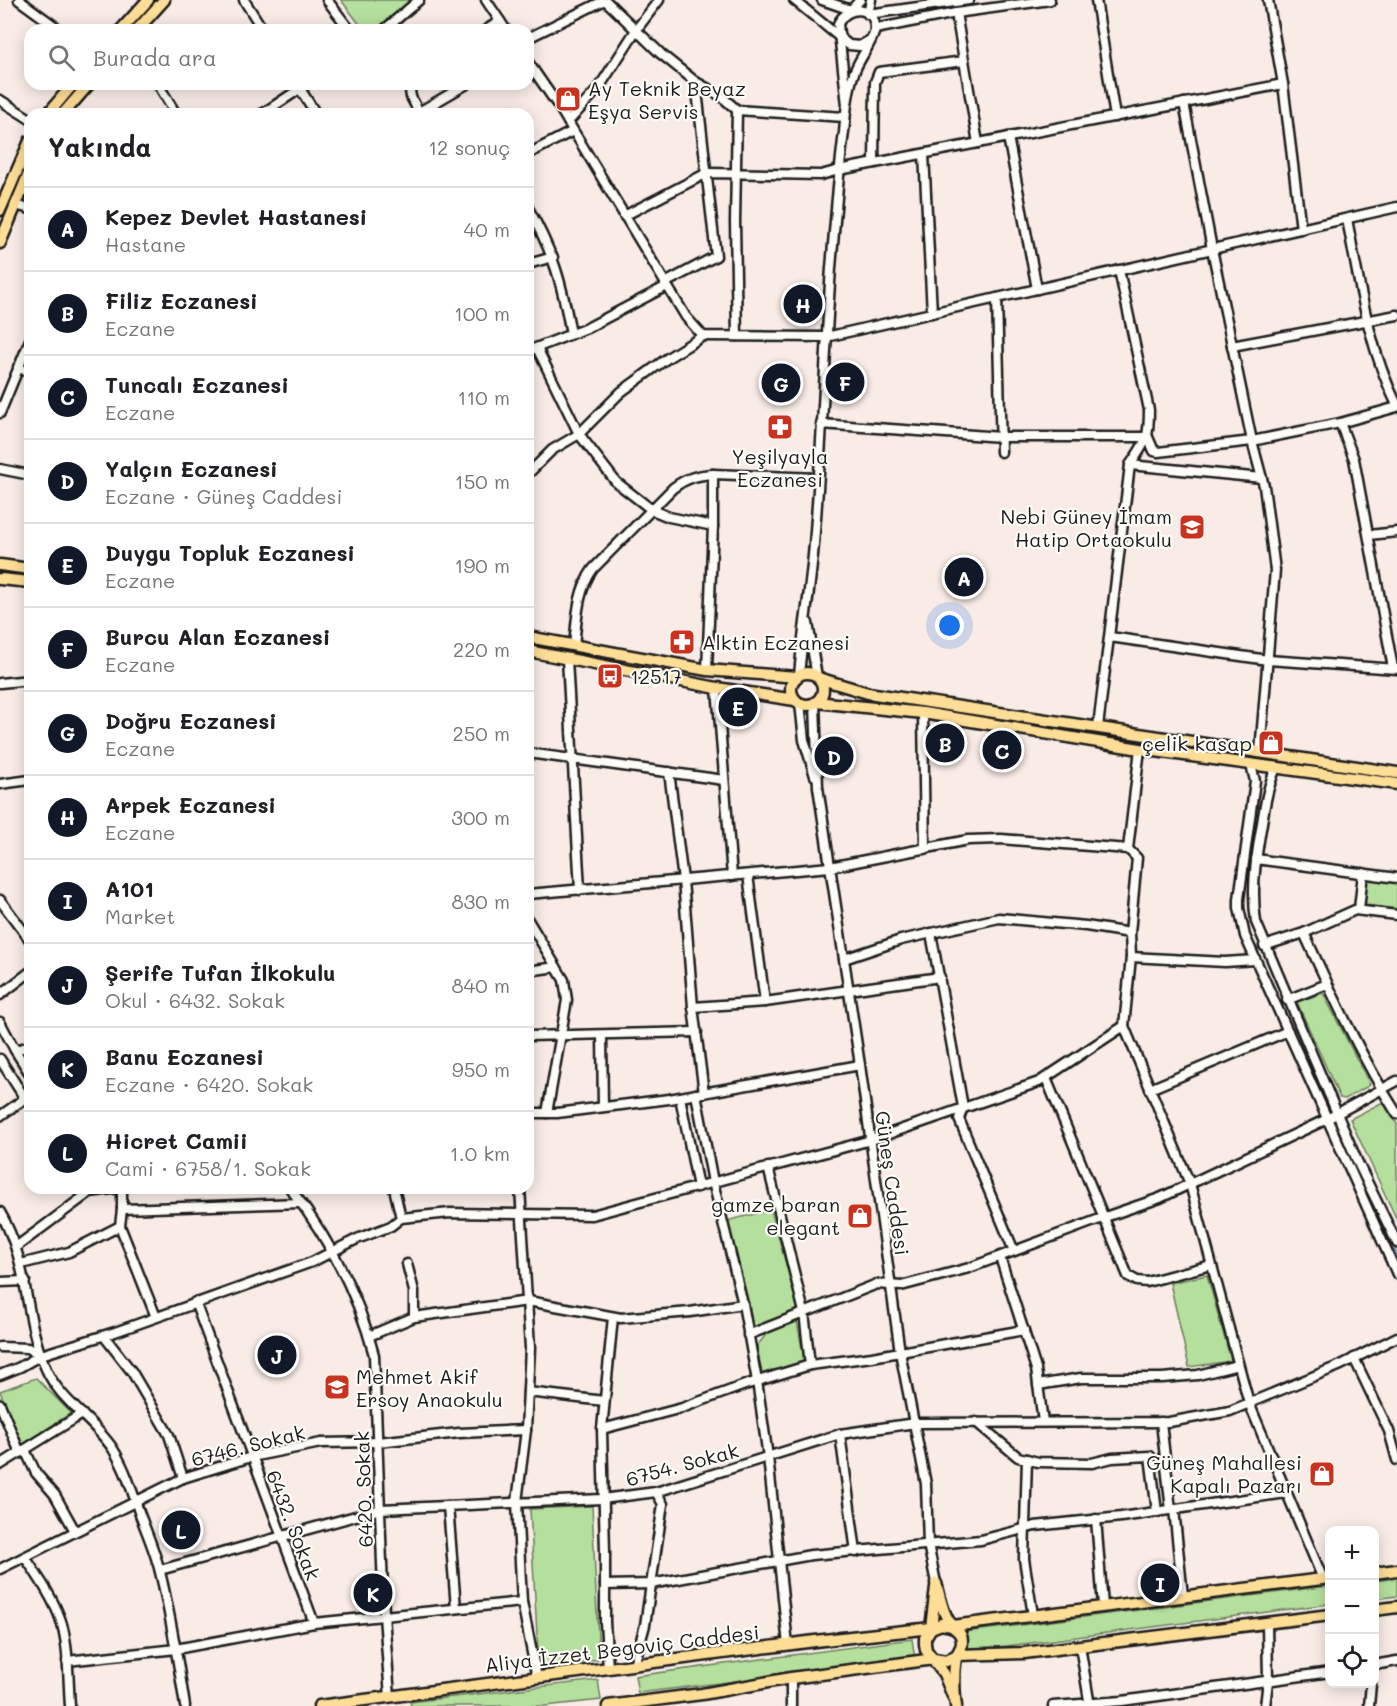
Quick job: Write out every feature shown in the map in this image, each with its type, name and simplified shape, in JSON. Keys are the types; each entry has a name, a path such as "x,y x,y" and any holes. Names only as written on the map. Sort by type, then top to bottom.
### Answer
{"main road":[{"path":"142,24 164,0"},
{"path":"126,24 146,1"},
{"path":"53,108 68,90"},
{"path":"68,108 85,90"},
{"path":"0,210 24,155"},
{"path":"0,243 24,185"},
{"path":"0,565 24,568"},
{"path":"0,579 24,581"},
{"path":"534,638 707,670 798,676 807,673 868,693 1397,773"},
{"path":"534,652 807,705 816,702 923,712 1140,749 1397,784"},
{"path":"797,702 791,691 791,685 798,676"},
{"path":"816,702 823,691 818,678"},
{"path":"1379,1572 1397,1570"},
{"path":"955,1702 944,1674 926,1650 927,1633 931,1628 941,1624 952,1626 1033,1614 1325,1579"},
{"path":"936,1583 952,1626 962,1639 957,1655 955,1702"},
{"path":"931,1628 936,1583"},
{"path":"1379,1609 1397,1607"},
{"path":"614,1706 670,1702 790,1678 934,1659 946,1661 957,1655 1024,1653 1325,1616"},
{"name":"Aliya İzzet Begoviç Caddesi","path":"319,1706 931,1628"}],"street":[{"path":"19,0 52,24"},
{"path":"244,0 259,24"},
{"path":"327,0 345,24"},
{"path":"393,24 419,0"},
{"path":"486,0 502,24"},
{"path":"534,35 605,0 661,54 737,110 845,117"},
{"path":"568,122 598,89 636,30 659,0"},
{"path":"794,0 840,36 844,42 860,46 870,40"},
{"path":"822,0 868,14 969,0"},
{"path":"847,105 838,30 841,18 860,0"},
{"path":"798,676 807,617 815,531 826,337 839,170 853,74 875,29 868,14 871,0"},
{"path":"875,29 956,13 1050,0"},
{"path":"1096,0 1115,117"},
{"path":"1268,0 1283,84 1301,229"},
{"path":"956,13 978,143"},
{"path":"495,24 500,21"},
{"path":"874,163 875,82 879,72 964,61"},
{"path":"534,71 568,122 686,317 703,336"},
{"path":"534,349 571,334 666,285 716,256 696,82"},
{"path":"624,216 707,173 821,175 1283,84"},
{"path":"162,90 172,108"},
{"path":"270,108 295,90"},
{"path":"303,90 313,108"},
{"path":"410,90 416,108"},
{"path":"427,108 457,90"},
{"path":"0,100 24,115"},
{"path":"1184,103 1232,346 1262,478 1275,570 1260,752"},
{"path":"737,110 735,222 737,336"},
{"path":"534,151 573,131"},
{"path":"1008,137 1037,289"},
{"path":"924,154 932,313"},
{"path":"15,205 24,207"},
{"path":"534,468 552,450 579,434 621,392 669,357 703,336 826,337 1397,207"},
{"path":"1119,270 1149,410 1148,437 1154,451 1252,441 1340,423 1397,406 1367,321 1347,219"},
{"path":"534,220 553,257 571,334"},
{"path":"534,262 553,257"},
{"path":"997,298 1001,452"},
{"path":"1232,346 1397,315"},
{"path":"1,407 24,354"},
{"path":"534,354 579,434 616,482 652,510 669,518 713,526"},
{"path":"18,368 24,370"},
{"path":"1110,637 1268,660 1395,668 1388,646 1353,459 1340,423"},
{"path":"821,424 1001,437 1148,437"},
{"path":"1098,727 1130,465 1148,437"},
{"path":"1130,465 1262,478"},
{"path":"0,469 24,474"},
{"path":"574,646 581,590 585,581 593,569 683,481 695,475 713,474 818,478"},
{"path":"707,670 713,474"},
{"path":"1369,535 1397,533"},
{"path":"807,617 818,678"},
{"path":"567,659 580,890"},
{"path":"0,683 24,681"},
{"path":"717,688 732,876"},
{"path":"797,702 804,740 818,787"},
{"path":"816,702 818,787"},
{"path":"923,712 925,849"},
{"path":"1128,849 1140,749"},
{"path":"534,754 724,780"},
{"path":"1251,765 1255,782 1239,908 1245,936 1397,1274"},
{"path":"1276,768 1266,797 1256,859 1252,900 1256,922 1264,946 1337,1114 1397,1243"},
{"path":"669,772 684,880 700,1094 713,1182 743,1305 758,1381 788,1645"},
{"path":"0,784 24,781"},
{"name":"Güneş Caddesi","path":"818,787 900,1352 926,1484 928,1544 936,1583"},
{"path":"534,894 830,867 968,840 1001,838 1128,849 1137,858 1124,1026 1190,1184 1249,1403 1286,1493 1325,1577"},
{"path":"1256,859 1397,878"},
{"path":"1359,909 1363,873"},
{"path":"748,874 765,1002"},
{"path":"0,900 24,932"},
{"path":"1264,946 1304,933 1359,909 1397,915"},
{"path":"844,959 901,940 999,918 1086,926 1130,933"},
{"path":"534,930 564,980 567,1000 547,1113"},
{"path":"931,933 963,1107 959,1119 1014,1251"},
{"path":"1304,933 1327,984 1381,1089 1397,1114"},
{"path":"1131,957 1225,962 1255,960"},
{"path":"534,970 556,967"},
{"path":"0,995 24,977"},
{"path":"693,1007 765,1002 940,977"},
{"path":"1287,1000 1327,984"},
{"path":"0,1022 24,1064"},
{"path":"0,1375 40,1355 104,1336 312,1262 357,1239 391,1226 401,1218 450,1213 592,1215 871,1140 1046,1078 1124,1026"},
{"path":"1150,1089 1288,1031"},
{"path":"534,1036 697,1032"},
{"path":"602,1035 603,1107"},
{"path":"15,1050 24,1048"},
{"path":"0,1059 24,1092"},
{"path":"534,1113 680,1097 860,1065"},
{"path":"1046,1078 1128,1276 1142,1282 1152,1281 1211,1266"},
{"path":"748,1335 877,1284 902,1286 969,1268 1160,1198 1327,1119 1397,1081"},
{"path":"680,1097 698,1186"},
{"path":"0,1116 24,1098"},
{"path":"768,1167 804,1312 810,1365"},
{"path":"16,1247 87,1194"},
{"path":"121,1194 120,1226 156,1317"},
{"name":"6420. Sokak","path":"294,1194 334,1252 369,1336 374,1355 384,1615 390,1697"},
{"path":"395,1194 401,1218"},
{"path":"521,1194 530,1348 525,1430 517,1502 522,1602 537,1677"},
{"path":"122,1209 301,1203"},
{"path":"0,1212 10,1229 21,1264 32,1327 46,1370 55,1384 113,1449 126,1473 160,1570 185,1706"},
{"path":"21,1264 69,1252 120,1226"},
{"path":"1000,1257 1036,1369 1043,1422"},
{"path":"407,1264 414,1291 414,1317"},
{"path":"0,1282 25,1281"},
{"path":"369,1336 414,1317 528,1301 613,1317 690,1312 743,1305"},
{"name":"6432. Sokak","path":"195,1302 314,1623"},
{"path":"608,1668 604,1622 602,1429 613,1317"},
{"path":"602,1429 682,1408 810,1365 1024,1330"},
{"path":"104,1336 132,1372 169,1435 183,1478"},
{"name":"6754. Sokak","path":"160,1570 381,1509 602,1499 656,1492 840,1434 915,1423 1161,1422 1230,1411 1397,1337"},
{"path":"0,1347 28,1348 40,1355"},
{"path":"1354,1358 1389,1431 1397,1460"},
{"path":"1038,1385 1081,1378 1162,1378 1198,1375 1238,1365"},
{"path":"528,1392 604,1401"},
{"path":"0,1404 23,1452 36,1473 55,1495 75,1531"},
{"path":"0,1465 82,1414"},
{"path":"976,1422 1018,1457 1038,1462 1092,1463 1112,1458 1150,1456 1157,1512"},
{"path":"1161,1422 1183,1596"},
{"name":"6746. Sokak","path":"0,1569 183,1478 251,1457 321,1443 378,1442 459,1433 525,1430"},
{"path":"840,1434 856,1552"},
{"path":"1027,1459 1024,1559 1033,1614"},
{"path":"634,1665 645,1625 663,1504 656,1492"},
{"path":"605,1585 651,1584 811,1555 981,1540 1025,1528 1286,1493"},
{"path":"447,1506 456,1608"},
{"path":"1096,1519 1103,1606"},
{"path":"25,1557 53,1601 61,1621 70,1706"},
{"path":"67,1661 176,1649 314,1623 522,1602"},
{"path":"1265,1706 1268,1681 1268,1623"},
{"path":"1080,1646 1090,1704"},
{"path":"1379,1664 1397,1661"},
{"path":"1053,1706 1122,1701 1325,1673"},
{"path":"790,1678 791,1706"},
{"path":"1369,1706 1371,1688"}],"green space":[{"path":"341,0 416,0 386,24 359,24"},
{"path":"1368,879 1397,883 1397,909 1366,905"},
{"path":"1323,993 1370,1085 1345,1099 1340,1098 1297,1002"},
{"path":"1383,1102 1397,1124 1397,1220 1350,1119"},
{"path":"771,1210 798,1307 797,1312 753,1327 749,1325 729,1226 730,1220"},
{"path":"1207,1275 1231,1361 1189,1367 1170,1283"},
{"path":"797,1321 804,1359 802,1362 762,1374 757,1346 772,1327"},
{"path":"36,1378 71,1413 21,1446 0,1391"},
{"path":"592,1506 599,1659 539,1670 530,1509"},
{"path":"1397,1578 1397,1596 1379,1598 1379,1580"},
{"path":"1325,1587 1325,1605 968,1651 965,1632"},
{"path":"912,1639 915,1659 638,1693 635,1676"},
{"path":"598,1680 601,1700 545,1706 411,1706 410,1702"}],"waterway":[{"path":"1339,1129 1343,1138"},
{"path":"1377,1211 1397,1255"}],"place":[{"name":"Ay Teknik Beyaz Eşya Servis","path":"568,99"},
{"name":"Arpek Eczanesi","path":"803,304"},
{"name":"Burcu Alan Eczanesi","path":"845,382"},
{"name":"Doğru Eczanesi","path":"781,383"},
{"name":"Yeşilyayla Eczanesi","path":"780,427"},
{"name":"Nebi Güney İmam Hatip Ortaokulu","path":"1192,527"},
{"name":"Kepez Devlet Hastanesi","path":"964,577"},
{"name":"Alktin Eczanesi","path":"682,642"},
{"name":"12517","path":"610,676"},
{"name":"Duygu Topluk Eczanesi","path":"738,707"},
{"name":"Filiz Eczanesi","path":"945,743"},
{"name":"çelik kasap","path":"1271,743"},
{"name":"Tuncalı Eczanesi","path":"1002,750"},
{"name":"Yalçın Eczanesi","path":"834,756"},
{"name":"gamze baran elegant","path":"860,1216"},
{"name":"Şerife Tufan İlkokulu","path":"277,1355"},
{"name":"Mehmet Akif Ersoy Anaokulu","path":"337,1387"},
{"name":"Güneş Mahallesi Kapalı Pazarı","path":"1322,1474"},
{"name":"Hicret Camii","path":"181,1530"},
{"name":"A101","path":"1160,1583"},
{"name":"Banu Eczanesi","path":"373,1593"}]}
